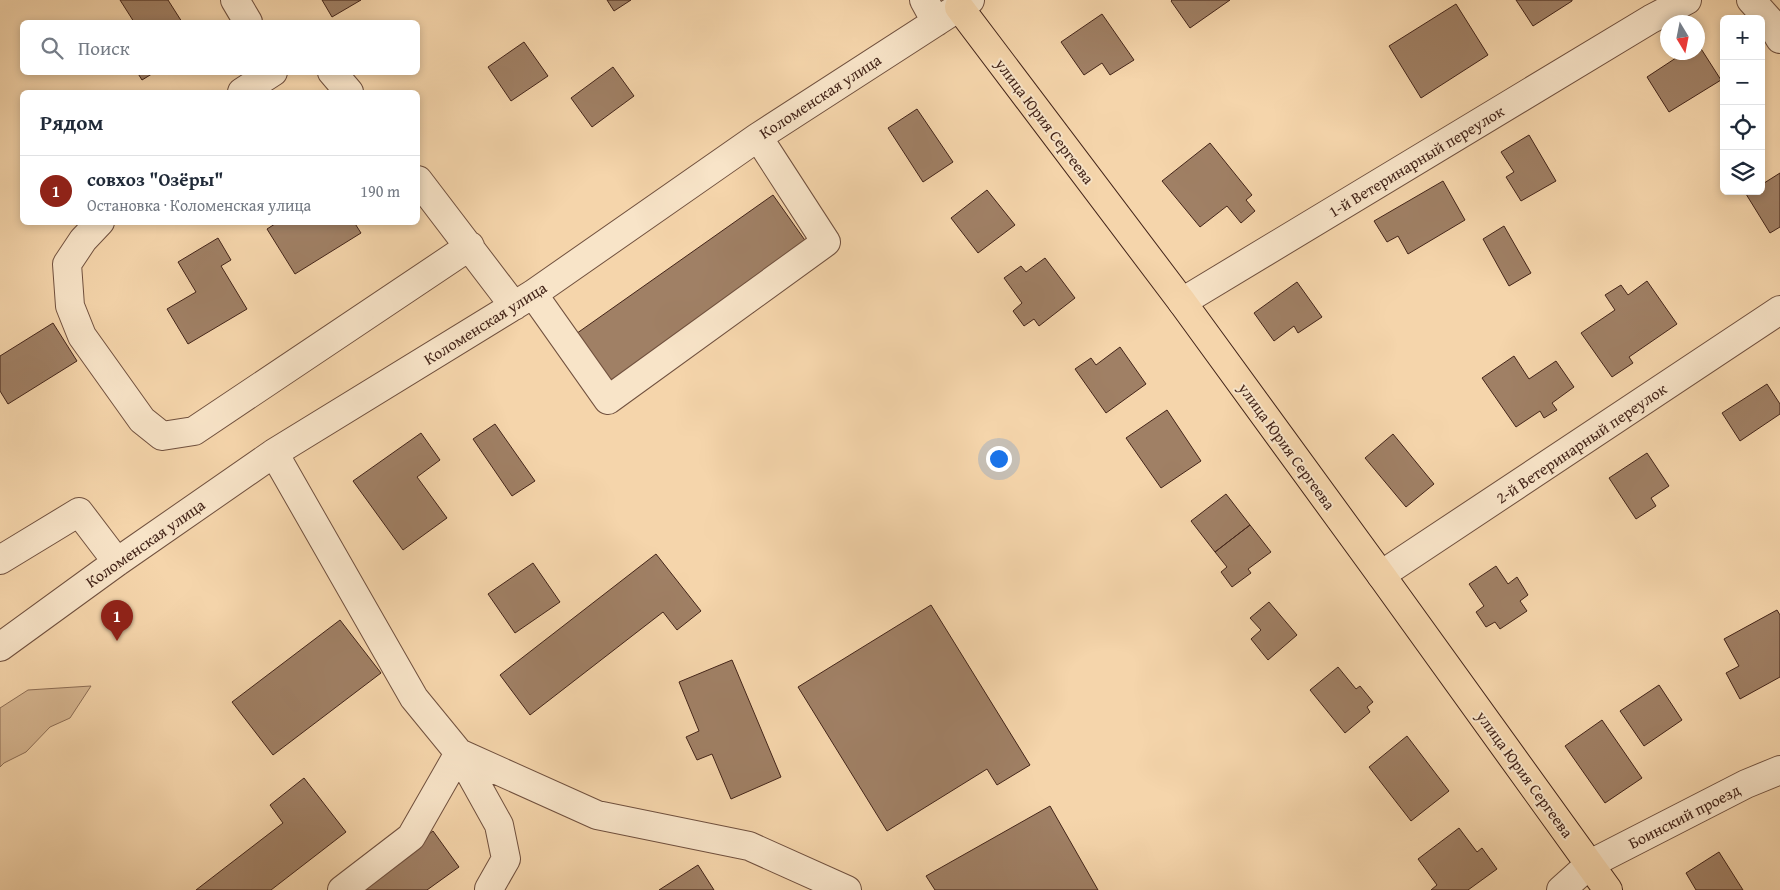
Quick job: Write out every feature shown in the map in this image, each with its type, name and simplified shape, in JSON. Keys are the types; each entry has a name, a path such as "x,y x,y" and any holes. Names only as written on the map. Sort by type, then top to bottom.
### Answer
{"main road":[{"name":"улица Юрия Сергеева","path":"965,3 1608,890"}],"street":[{"path":"235,0 247,20"},
{"name":"1-й Ветеринарный переулок","path":"1182,302 1646,10 1687,0"},
{"path":"1751,0 1769,20 1780,39"},
{"name":"Коломенская улица","path":"0,647 117,562 274,453 524,300 758,136 930,11 965,3"},
{"path":"245,90 268,75"},
{"path":"335,75 347,90"},
{"path":"420,183 470,246 524,300 608,400 826,242 758,136"},
{"path":"97,225 83,240 67,264 70,306 82,336 142,420 162,436 194,431 470,246"},
{"name":"2-й Ветеринарный переулок","path":"1381,575 1780,310"},
{"path":"274,453 414,698 459,753 499,825 506,859 489,889"},
{"path":"0,560 79,512 117,562"},
{"path":"342,890 411,837 459,753"},
{"path":"459,753 597,815 749,846 847,890"},
{"name":"Боинский проезд","path":"1561,890 1590,864 1746,784 1780,770"}],"shaded area":[{"path":"91,686 70,718 50,727 26,752 0,767 0,708 28,690"}],"building":[{"path":"120,0 168,0 181,20 133,20"},
{"path":"322,0 361,0 332,17"},
{"path":"607,0 631,0 614,11"},
{"path":"1172,0 1230,0 1190,28"},
{"path":"1516,0 1572,0 1572,1 1533,26"},
{"path":"1456,4 1488,55 1421,98 1389,46"},
{"path":"1102,14 1134,60 1110,75 1102,63 1084,75 1061,42"},
{"path":"524,42 548,76 511,101 488,67"},
{"path":"1705,55 1720,81 1669,112 1647,77 1673,60 1705,60"},
{"path":"613,67 634,96 592,127 571,98"},
{"path":"139,75 150,75 142,80"},
{"path":"917,109 953,162 923,182 888,128"},
{"path":"1529,135 1556,181 1521,201 1506,177 1514,172 1501,152"},
{"path":"1210,143 1252,195 1246,200 1255,211 1241,223 1227,206 1200,227 1162,181"},
{"path":"1780,173 1780,227 1770,233 1747,195 1765,195 1765,182"},
{"path":"1443,181 1465,220 1408,254 1398,236 1387,242 1374,221"},
{"path":"987,190 1015,225 978,253 951,218"},
{"path":"773,195 809,246 609,388 573,336"},
{"path":"273,225 356,225 361,233 295,274 267,229"},
{"path":"1504,226 1531,273 1509,286 1483,239"},
{"path":"218,238 231,260 221,266 247,309 188,344 167,309 196,292 178,262"},
{"path":"1045,258 1075,298 1039,326 1034,319 1024,326 1013,311 1022,303 1004,278 1021,266 1026,272"},
{"path":"1647,281 1677,324 1629,357 1633,363 1612,377 1581,333 1615,310 1605,295 1621,285 1628,295"},
{"path":"1297,282 1322,317 1298,333 1294,326 1274,341 1254,313"},
{"path":"53,323 77,361 8,404 0,391 0,356"},
{"path":"1120,347 1146,384 1106,413 1075,369 1091,358 1096,365"},
{"path":"1514,356 1529,379 1556,361 1574,387 1552,403 1557,410 1544,418 1540,411 1516,427 1482,378"},
{"path":"1767,384 1780,404 1780,414 1740,441 1722,413"},
{"path":"1167,410 1201,461 1161,488 1126,438"},
{"path":"495,424 535,481 512,496 473,439"},
{"path":"421,433 440,460 417,477 447,518 403,550 353,481"},
{"path":"1393,434 1434,484 1406,507 1365,458"},
{"path":"1647,453 1669,486 1651,498 1656,506 1636,519 1609,478"},
{"path":"1226,494 1250,525 1215,552 1191,521"},
{"path":"1250,525 1271,552 1248,569 1251,573 1232,587 1221,572 1227,567 1215,552"},
{"path":"656,554 701,611 677,630 663,612 530,715 500,675"},
{"path":"533,563 560,602 515,633 488,594"},
{"path":"1496,566 1508,584 1517,577 1528,595 1520,601 1527,611 1500,629 1495,622 1486,627 1476,612 1484,606 1469,584"},
{"path":"1269,602 1297,635 1268,660 1251,639 1261,630 1250,618"},
{"path":"931,605 1030,765 997,785 987,769 887,831 798,687"},
{"path":"1777,610 1780,615 1780,677 1740,699 1726,673 1739,666 1724,639"},
{"path":"340,620 381,673 273,755 232,702"},
{"path":"732,660 781,777 731,799 712,754 697,760 686,737 699,731 679,682"},
{"path":"1338,667 1356,689 1360,686 1373,702 1367,707 1370,712 1345,733 1310,690"},
{"path":"1659,685 1682,720 1644,746 1620,711"},
{"path":"1602,720 1642,778 1605,803 1565,746"},
{"path":"1407,736 1449,791 1411,821 1369,767"},
{"path":"304,778 346,832 271,890 196,890 283,823 270,805"},
{"path":"1050,806 1098,890 935,890 926,876"},
{"path":"1459,828 1477,852 1482,848 1497,869 1468,890 1431,890 1437,885 1418,859"},
{"path":"433,831 459,867 427,890 353,890"},
{"path":"1719,852 1743,890 1696,890 1686,873"},
{"path":"698,865 714,890 659,890"}],"place":[{"name":"совхоз \"Озёры\"","path":"117,641"}]}
